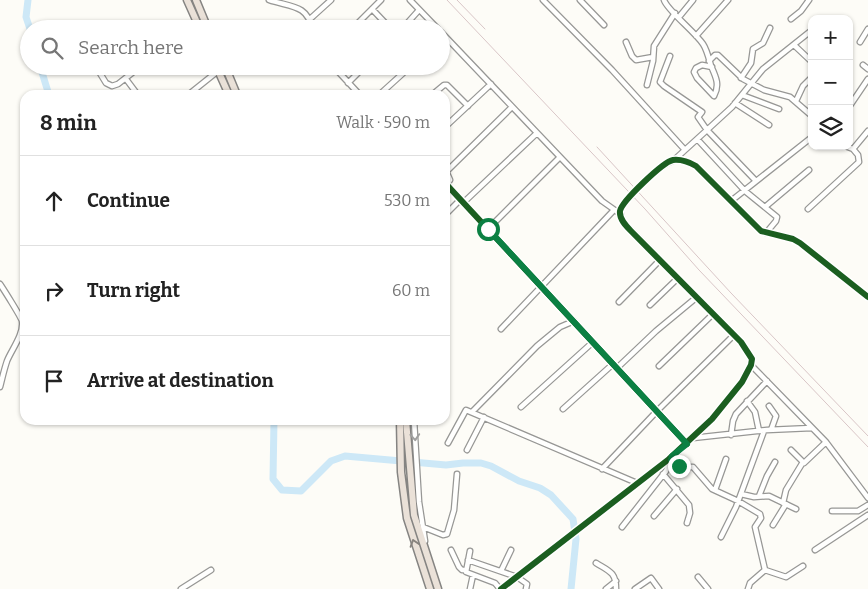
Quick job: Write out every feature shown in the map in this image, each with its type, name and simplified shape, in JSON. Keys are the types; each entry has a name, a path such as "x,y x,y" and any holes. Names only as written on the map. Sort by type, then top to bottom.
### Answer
{"highway":[{"path":"187,0 196,20"},
{"path":"196,0 204,20"},
{"path":"220,75 226,90"},
{"path":"228,75 236,90"},
{"path":"400,425 401,472 407,518 430,589"},
{"path":"406,425 409,451 414,472 414,515 438,589"}],"street":[{"path":"271,0 303,10 310,19 331,0"},
{"path":"284,5 289,0"},
{"path":"361,20 381,0"},
{"path":"410,0 429,20"},
{"path":"543,0 685,150"},
{"path":"580,0 604,25"},
{"path":"664,0 666,5 703,44 712,67 718,85 714,96 697,78 694,72 699,66 712,67"},
{"path":"647,85 654,46 677,15 694,0"},
{"path":"696,36 728,0"},
{"path":"791,19 801,11 809,0"},
{"path":"372,9 382,20"},
{"path":"410,20 419,10"},
{"path":"741,78 751,63 753,49 763,43 770,28"},
{"path":"860,42 868,29"},
{"path":"649,177 698,140 735,104 770,63 808,33"},
{"path":"450,42 602,202 619,213 631,231 748,350 752,359 748,375 732,395 672,458 501,589 495,583 458,567 451,550"},
{"path":"626,42 632,56 636,60 653,57"},
{"path":"794,45 810,60"},
{"path":"709,61 715,55 718,55 741,78 764,90 785,95 796,101 808,112"},
{"path":"670,56 660,82 702,112 698,120 756,182"},
{"path":"863,65 868,69"},
{"path":"101,75 106,82 112,86 131,75"},
{"path":"193,90 209,75"},
{"path":"341,75 355,90"},
{"path":"348,83 356,75"},
{"path":"385,90 401,75"},
{"path":"126,79 134,90"},
{"path":"853,98 868,79"},
{"path":"796,101 808,82"},
{"path":"438,90 447,84 468,106"},
{"path":"450,122 490,84"},
{"path":"742,95 780,109"},
{"path":"735,104 769,125"},
{"path":"450,166 512,107"},
{"path":"808,209 860,162 858,155 853,149 868,132"},
{"path":"450,211 537,133"},
{"path":"698,140 745,191 778,219 766,232"},
{"path":"731,202 808,140"},
{"path":"488,229 559,158"},
{"path":"674,160 689,162 696,166 754,225 766,232 785,236 800,243 868,297"},
{"path":"765,207 809,170"},
{"path":"450,190 687,444"},
{"path":"619,213 621,206 631,196"},
{"path":"501,329 614,210"},
{"path":"619,302 660,260"},
{"path":"650,305 678,278"},
{"path":"0,284 20,317"},
{"path":"617,368 656,331 697,297"},
{"path":"659,366 713,314"},
{"path":"472,412 537,346 560,326 574,321"},
{"path":"0,387 8,359 20,331"},
{"path":"602,469 657,411 734,336"},
{"path":"521,407 593,342"},
{"path":"563,409 613,364"},
{"path":"751,365 826,442 868,498"},
{"path":"731,434 734,418 747,401 767,381"},
{"path":"721,537 741,494 761,431 755,412 747,401"},
{"path":"769,406 776,416 770,430"},
{"path":"448,443 466,410 637,483"},
{"path":"467,450 484,418"},
{"path":"414,425 417,454 414,472 428,560"},
{"path":"693,438 770,430 812,428"},
{"path":"773,525 784,503 786,490 803,462 808,461 826,442"},
{"path":"791,450 803,462"},
{"path":"622,527 664,474 672,458"},
{"path":"672,458 682,467 693,467 715,490 758,512 761,516 756,527 765,570"},
{"path":"715,490 726,459"},
{"path":"759,496 775,462"},
{"path":"423,527 443,535 447,534 455,505 457,474"},
{"path":"664,474 689,505 690,513 687,523"},
{"path":"654,516 677,489"},
{"path":"741,494 751,497 769,496 796,509"},
{"path":"832,511 858,511 868,505"},
{"path":"815,550 868,515"},
{"path":"501,571 511,550"},
{"path":"466,570 470,551"},
{"path":"468,560 517,577 527,584 526,589"},
{"path":"596,563 614,574 616,589"},
{"path":"765,570 788,577 803,566"},
{"path":"181,589 211,570"},
{"path":"748,589 750,582 765,570"},
{"path":"470,589 473,575"},
{"path":"698,577 708,589"},
{"path":"635,589 651,578 658,589"},
{"path":"606,589 616,581"}],"waterway":[{"path":"27,20 28,0"},
{"path":"43,75 47,90"},
{"path":"274,425 273,479 282,490 301,491 331,461 345,456 446,465 481,463 491,466 519,481 540,488 551,495 573,519 576,539 571,589"}],"tunnel":[{"path":"631,196 649,177"}],"railway":[{"path":"447,0 645,209 699,270 868,447"},
{"path":"457,0 485,29"},
{"path":"597,147 731,293 868,436"}],"cycle path":[{"path":"501,589 669,459 712,419 742,382 751,365 752,359 741,342 622,220 620,214 622,206 652,174 673,160 685,161 696,166 761,231 793,239 800,243 868,297"},
{"path":"450,188 687,444"}],"route":[{"path":"488,229 687,444 672,456 671,460 679,466"}]}
